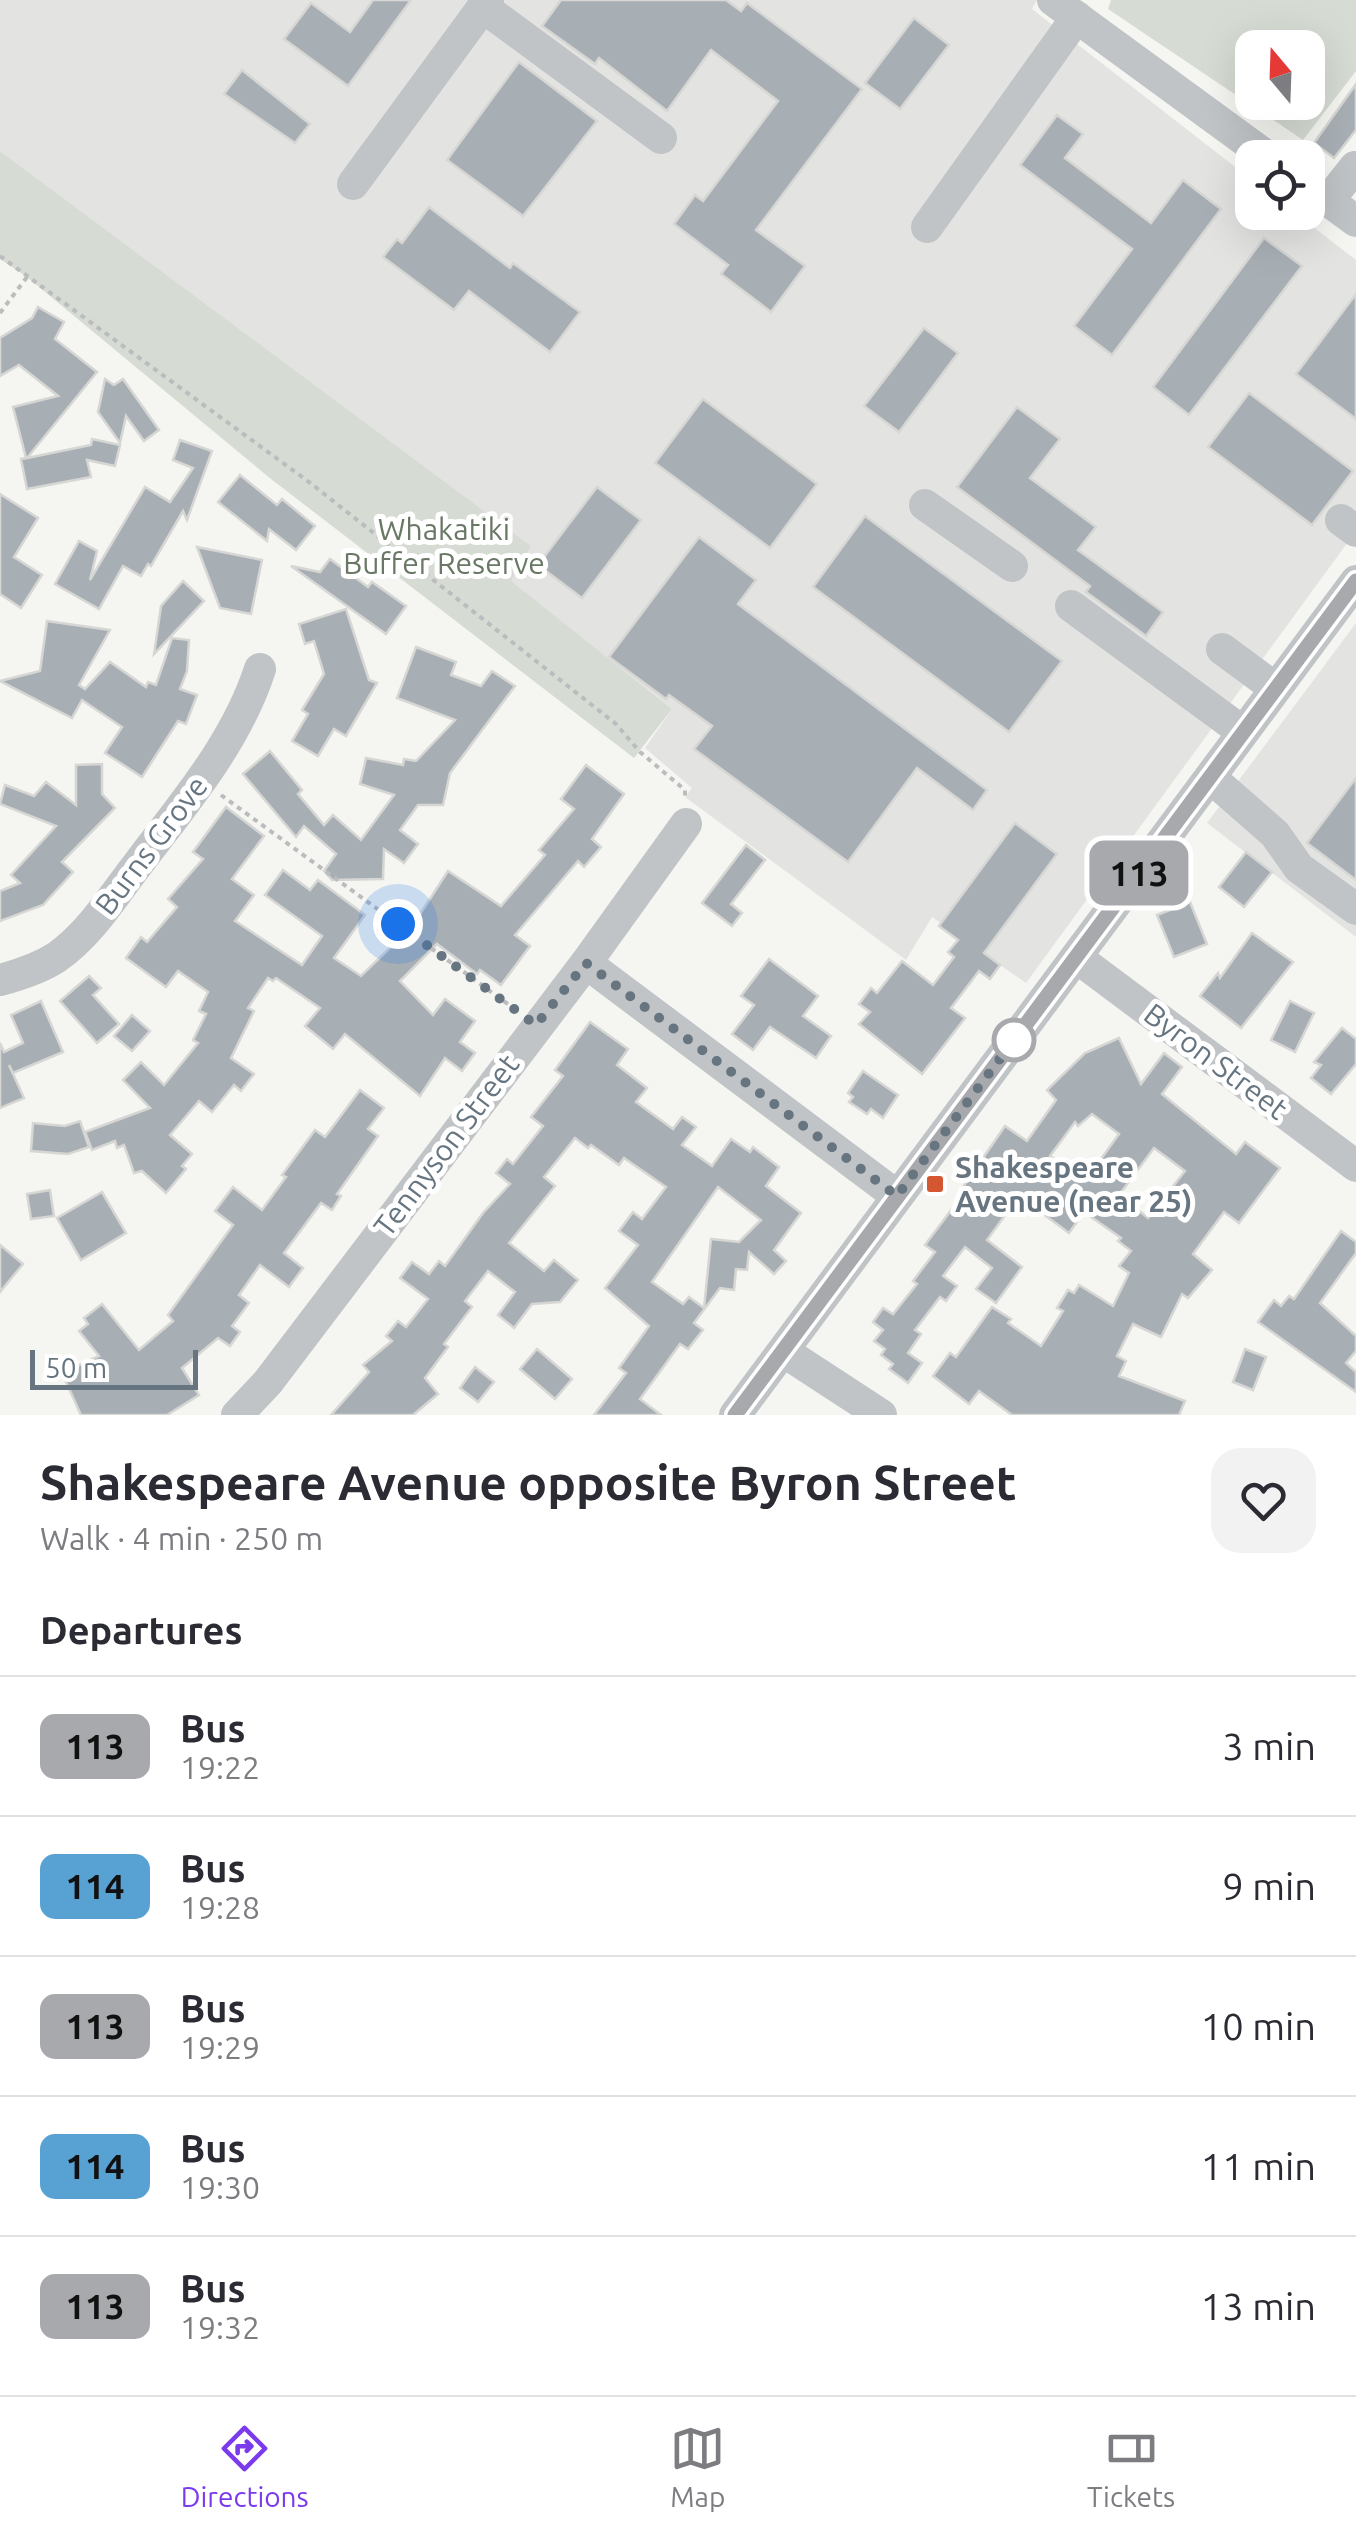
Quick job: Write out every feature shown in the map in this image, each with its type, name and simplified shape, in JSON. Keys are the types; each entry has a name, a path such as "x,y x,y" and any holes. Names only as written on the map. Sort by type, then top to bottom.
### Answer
{"street":[{"path":"353,184 486,3 661,138"},
{"path":"927,227 1072,8 1245,140"},
{"path":"1325,188 1355,167"},
{"path":"1325,198 1356,221"},
{"path":"925,505 1012,566"},
{"path":"735,1415 1356,581"},
{"path":"1071,606 1243,732"},
{"path":"1222,649 1276,688"},
{"name":"Burns Grove","path":"0,980 56,958 87,930 200,782 246,710 260,669"},
{"path":"1211,778 1275,834 1299,868 1356,909"},
{"name":"Tennyson Street","path":"237,1415 268,1382 586,963 686,824"},
{"name":"Byron Street","path":"1076,957 1356,1166"},
{"path":"586,963 897,1196"},
{"path":"783,1350 881,1415"}],"path":[{"path":"0,256 309,482 616,724 640,752 685,790 686,824"},
{"path":"0,312 27,277"},
{"path":"200,782 536,1025"}],"shaded area":[{"path":"0,0 1037,0 1032,9 1235,167 1235,230 1317,230 1356,260 1356,531 1026,983 932,917 906,960 685,797 692,788 645,748 672,709 510,581 530,546 0,151"},
{"path":"1356,623 1356,937 1207,823"}],"green space":[{"path":"1111,0 1356,0 1356,71 1325,111 1325,30 1235,30 1235,94 1108,9"},
{"path":"1273,120 1318,120 1303,140"},
{"name":"Whakatiki Buffer Reserve","path":"0,151 531,546 511,581 672,709 634,758 271,479 27,277 0,259"}],"building":[{"path":"373,0 411,0 348,86 284,39 311,3 350,32"},
{"path":"561,0 726,0 741,11 747,3 862,89 756,230 805,266 771,312 721,274 728,265 674,224 695,195 703,201 778,101 711,50 667,111 599,58 595,64 542,26"},
{"path":"914,18 949,45 900,109 865,83"},
{"path":"519,62 597,121 523,216 447,160"},
{"path":"242,70 310,124 295,143 224,94"},
{"path":"1356,84 1356,130 1334,158 1325,151 1325,140 1316,140"},
{"path":"1057,115 1083,134 1065,158 1151,223 1183,180 1221,209 1112,355 1074,326 1132,249 1020,165"},
{"path":"429,207 510,268 513,263 580,312 550,352 469,291 454,310 383,257 397,239 402,243"},
{"path":"1264,238 1302,266 1189,415 1153,387"},
{"path":"1356,294 1356,419 1296,374"},
{"path":"38,307 64,322 55,339 97,372 27,458 91,445 92,439 120,445 115,466 87,460 91,477 27,489 21,459 26,458 13,407 58,396 19,365 0,376 0,338 32,318"},
{"path":"924,328 958,353 899,432 864,406"},
{"path":"105,379 114,385 123,379 159,430 144,441 126,416 120,443 98,412"},
{"path":"1249,393 1353,471 1312,525 1208,447"},
{"path":"703,399 817,484 770,548 655,463"},
{"path":"1017,407 1060,439 1030,478 1096,527 1078,550 1163,612 1146,636 1086,592 1090,586 957,487"},
{"path":"180,440 212,451 187,520 183,511 151,566 148,564 141,576 123,566 99,609 55,584 79,541 97,551 90,580 145,487 170,502 193,468 173,460"},
{"path":"240,475 277,505 282,499 315,526 296,550 269,529 267,541 218,502"},
{"path":"597,487 641,520 582,598 538,565"},
{"path":"0,494 38,518 14,557 42,575 21,608 0,594"},
{"path":"865,516 1062,661 1009,732 813,587"},
{"path":"699,537 756,580 738,604 987,790 973,810 917,768 848,862 694,749 712,726 669,695 666,699 609,657"},
{"path":"197,547 262,560 251,614 220,608"},
{"path":"330,559 368,587 372,582 406,606 386,634 291,566 320,572"},
{"path":"183,581 204,601 154,654 161,606"},
{"path":"346,609 369,680 377,683 346,736 334,729 318,756 292,741 308,714 302,710 324,674 314,641 305,644 299,624"},
{"path":"47,621 110,630 79,685 85,689 110,662 146,687 148,682 156,685 172,638 189,640 187,671 180,689 197,695 186,724 178,721 142,777 105,753 122,727 82,700 72,718 0,681 40,671"},
{"path":"416,647 456,662 451,675 481,686 492,671 515,686 450,773 443,805 418,805 400,830 418,844 404,863 384,849 383,879 332,880 324,871 336,854 304,826 296,837 243,774 270,751 324,825 333,815 361,840 394,795 360,784 366,758 403,765 404,759 416,761 455,720 397,698"},
{"path":"102,764 102,794 115,808 62,862 73,872 43,905 0,921 0,891 20,883 11,875 56,826 0,804 5,785 34,796 46,782 76,805 76,765"},
{"path":"586,765 624,794 592,839 601,847 584,867 578,861 515,935 530,946 501,985 480,970 477,974 437,944 400,981 433,1015 445,999 475,1021 460,1042 475,1053 462,1071 445,1058 420,1096 345,1034 333,1049 305,1026 320,1008 276,978 268,978 248,1008 254,1011 231,1058 254,1074 241,1091 234,1085 212,1112 199,1101 170,1135 192,1154 182,1166 186,1169 166,1193 142,1171 134,1173 124,1145 117,1148 115,1141 92,1150 85,1132 150,1108 123,1080 141,1062 164,1085 198,1043 193,1040 206,1014 199,1011 208,992 178,971 166,987 126,958 141,937 147,942 177,907 168,899 203,859 193,852 226,807 264,836 232,879 254,895 235,921 302,965 322,936 265,895 283,870 310,890 318,880 365,915 334,958 361,976 396,942 400,945 448,871 501,906 545,855 539,850 574,809 561,799"},
{"path":"1356,778 1356,880 1307,843"},
{"path":"1015,823 1057,854 984,953 1000,965 990,979 979,971 951,1008 965,1018 922,1074 859,1024 870,1012 859,1004 871,988 877,993 902,961 933,985 954,957 948,952 958,940 939,926"},
{"path":"746,845 765,860 731,904 742,913 732,926 702,903"},
{"path":"1246,852 1272,872 1244,907 1219,887"},
{"path":"1190,902 1207,944 1174,957 1157,915"},
{"path":"1252,933 1293,962 1241,1028 1200,996 1218,973 1220,978"},
{"path":"769,959 818,996 803,1016 831,1036 816,1058 770,1027 753,1050 732,1034 754,1005 741,996"},
{"path":"89,976 101,988 93,995 119,1024 97,1043 60,1001"},
{"path":"41,1001 63,1052 13,1073 9,1065 24,1098 0,1108 0,1043 4,1052 23,1043 11,1015"},
{"path":"1290,1001 1314,1013 1295,1052 1271,1040"},
{"path":"132,1015 150,1031 132,1051 114,1036"},
{"path":"590,1022 628,1049 617,1065 647,1088 636,1102 673,1129 682,1117 696,1127 682,1145 712,1166 731,1139 750,1152 753,1147 779,1167 766,1186 801,1213 774,1250 786,1261 774,1274 749,1252 747,1270 736,1269 734,1290 720,1288 694,1323 703,1330 688,1349 680,1344 640,1399 661,1415 594,1415 626,1373 619,1368 649,1326 605,1288 638,1245 619,1231 633,1212 642,1219 666,1187 624,1158 619,1165 575,1138 544,1177 555,1186 509,1243 544,1271 554,1260 578,1280 560,1302 532,1304 514,1328 498,1315 515,1292 488,1271 465,1301 472,1307 425,1378 438,1394 413,1415 331,1415 369,1372 363,1365 392,1341 386,1336 398,1321 406,1327 428,1299 400,1278 412,1262 429,1274 439,1261 445,1266 483,1213 510,1184 496,1173 507,1159 513,1164 543,1126 531,1117 563,1076 555,1070","holes":["718,1187 761,1220 739,1242 711,1239 704,1308 689,1297 683,1304 652,1282"]},
{"path":"1342,1028 1356,1039 1356,1064 1331,1094 1311,1078 1321,1065 1314,1062"},
{"path":"1119,1038 1141,1084 1164,1053 1182,1067 1162,1094 1236,1154 1245,1142 1280,1168 1239,1223 1224,1212 1193,1254 1212,1270 1188,1298 1182,1294 1161,1337 1133,1324 1117,1356 1126,1361 1119,1376 1185,1401 1179,1415 1012,1415 979,1391 969,1404 933,1376 950,1353 956,1357 992,1307 1041,1346 1063,1311 1057,1308 1068,1290 1074,1293 1079,1285 1113,1306 1129,1273 1119,1266 1131,1251 1118,1241 1121,1238 1084,1212 1069,1233 1019,1196 987,1240 1022,1267 996,1303 976,1289 992,1268 965,1247 943,1276 957,1286 946,1301 940,1297 915,1330 921,1334 908,1353 922,1363 908,1383 889,1369 893,1364 881,1355 885,1349 874,1341 883,1330 873,1322 883,1308 893,1314 917,1284 913,1281 935,1252 925,1245 967,1189 963,1187 1005,1126 1027,1141 1056,1100 1047,1090 1085,1053","holes":["1092,1114 1119,1134 1085,1181 1050,1156 1075,1122 1078,1126","1154,1148 1185,1171 1148,1218 1119,1195"]},
{"path":"863,1071 898,1095 883,1118 871,1109 867,1114 849,1102 853,1097 848,1093"},
{"path":"360,1090 384,1108 368,1129 378,1136 337,1194 341,1196 332,1210 321,1203 284,1253 303,1268 289,1287 260,1265 239,1295 249,1303 232,1326 240,1332 230,1346 218,1338 182,1368 199,1395 167,1415 81,1415 62,1373 99,1356 79,1331 88,1324 84,1318 102,1304 139,1350 173,1321 168,1315 233,1225 215,1211 233,1187 262,1210 315,1130 325,1137"},
{"path":"80,1121 89,1147 68,1154 31,1151 33,1123 65,1126"},
{"path":"50,1190 54,1216 31,1219 27,1194"},
{"path":"102,1192 126,1233 81,1260 57,1218"},
{"path":"1341,1231 1356,1242 1356,1253 1320,1303 1356,1336 1356,1351 1346,1363 1356,1372 1356,1392 1258,1322 1274,1300 1281,1306 1289,1296 1294,1299"},
{"path":"0,1245 23,1264 0,1292"},
{"path":"537,1349 572,1379 555,1399 520,1369"},
{"path":"1245,1349 1266,1357 1253,1390 1233,1382"},
{"path":"475,1367 494,1382 478,1402 460,1388"}],"bus line":[{"name":"113","path":"735,1415 1356,581"}],"place":[{"name":"Shakespeare Avenue (near 25)","path":"935,1184"}],"route":[{"path":"398,924 536,1025 586,963 897,1196 1014,1040"}]}
